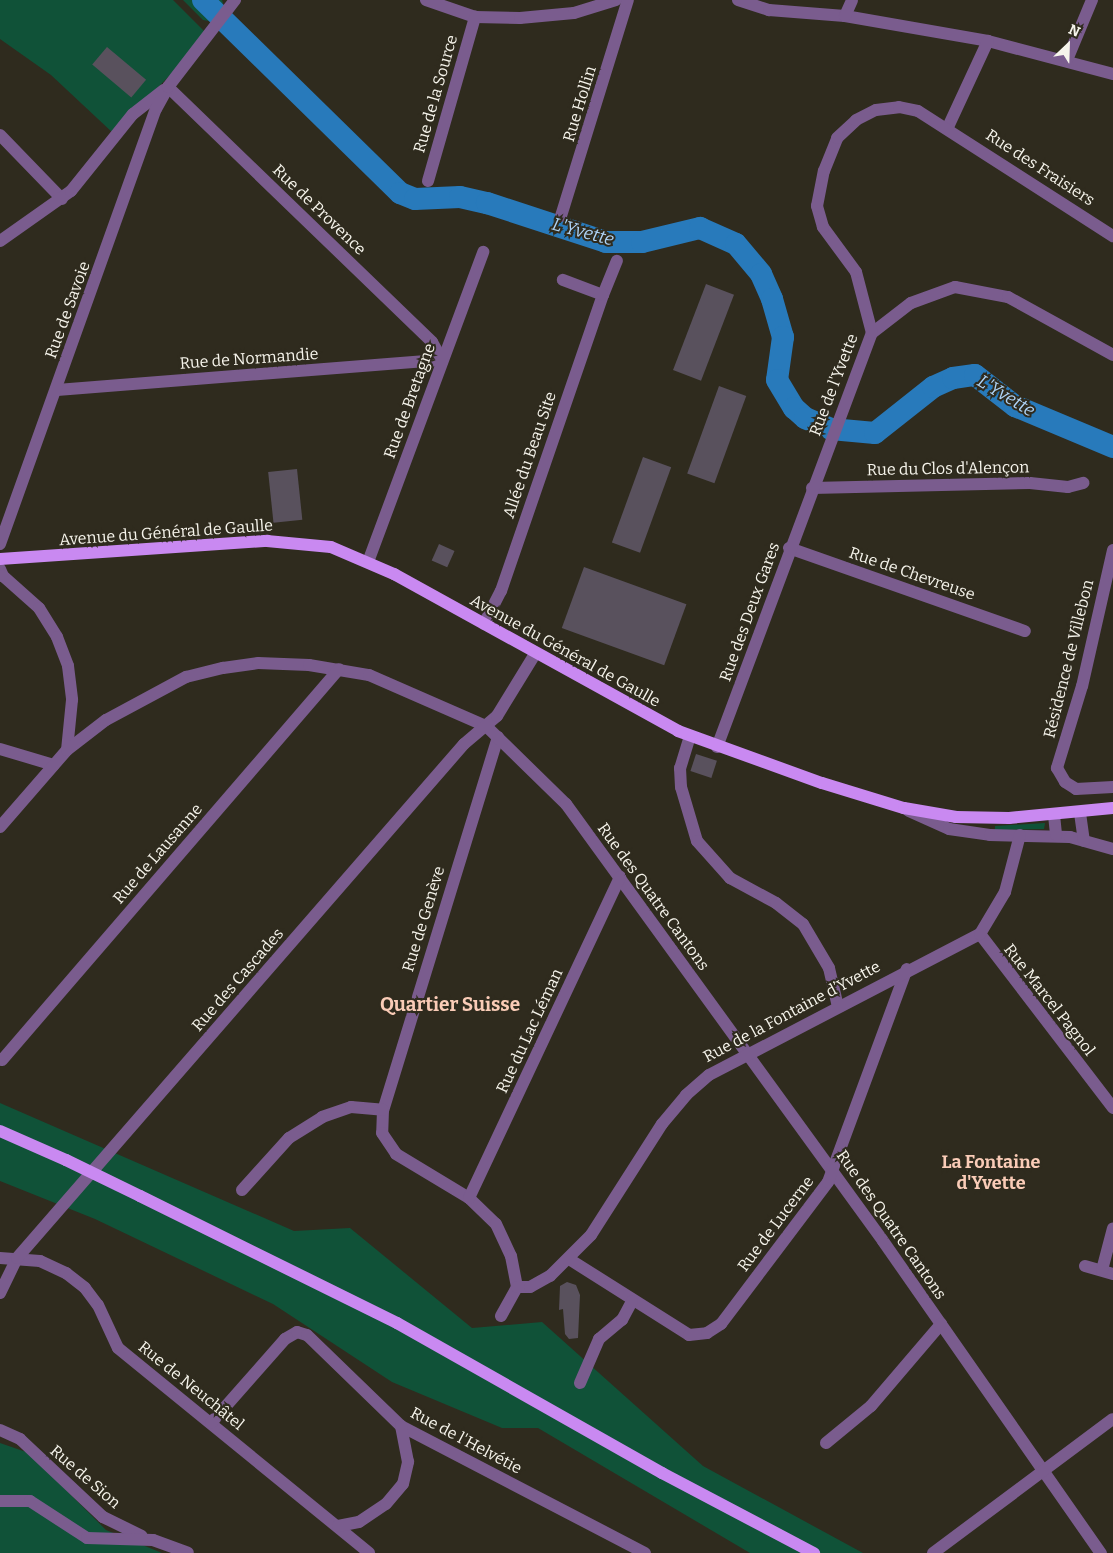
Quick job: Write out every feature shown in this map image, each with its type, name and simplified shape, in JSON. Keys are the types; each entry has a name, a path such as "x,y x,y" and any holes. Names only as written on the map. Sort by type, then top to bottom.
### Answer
{"main road":[{"name":"Avenue du Général de Gaulle","path":"0,559 284,541 331,547 368,562 484,624 535,654 690,736 717,747 904,808 984,818 1080,813 1113,808"},
{"path":"0,1132 66,1160 397,1323 662,1473 814,1553"}],"street":[{"path":"426,0 475,17 520,18 574,13 616,0"},
{"name":"Rue Hollin","path":"561,216 628,0"},
{"path":"738,0 769,10 844,16 988,41 1066,60 1113,74"},
{"path":"844,16 852,0"},
{"path":"1066,60 1092,0"},
{"path":"0,241 62,199 133,114 168,87 232,4"},
{"name":"Rue de la Source","path":"428,181 475,17"},
{"path":"948,127 988,41"},
{"name":"Rue de Provence","path":"168,87 432,342 442,360"},
{"name":"Rue de Savoie","path":"0,544 57,390 156,110 168,87"},
{"name":"Rue de l'Yvette","path":"812,488 872,333 856,272 823,227 818,206 824,171 837,138 856,120 876,110 899,107 918,112 948,127"},
{"name":"Rue des Fraisiers","path":"948,127 1113,236"},
{"path":"0,135 62,199"},
{"name":"Rue de Bretagne","path":"368,562 483,252"},
{"name":"Allée du Beau Site","path":"484,624 501,591 603,295 617,261"},
{"path":"562,280 603,295"},
{"path":"872,333 911,302 955,287 1008,297 1113,355"},
{"name":"Rue de Normandie","path":"57,390 442,360"},
{"name":"Rue du Clos d'Alençon","path":"812,488 1030,482 1068,487 1083,483"},
{"name":"Rue des Deux Gares","path":"717,747 788,548 812,488"},
{"name":"Rue de Chevreuse","path":"788,548 1025,631"},
{"name":"Résidence de Villebon","path":"1113,550 1082,686 1057,768 1065,782 1076,789 1113,787"},
{"path":"0,569 3,576 39,608 57,637 68,666 72,700 67,750"},
{"name":"Rue des Cascades","path":"0,1293 17,1258 464,744 497,716 535,654"},
{"name":"Rue des Quatre Cantons","path":"0,827 67,750 106,720 186,677 258,663 339,669 405,688 474,723 486,726 566,804 745,1053 833,1171 1101,1553"},
{"name":"Rue de Lausanne","path":"2,1060 339,669"},
{"path":"690,736 680,768 681,787 696,841 730,878 776,903 803,924 829,968 838,1006"},
{"name":"Rue de Genève","path":"498,737 383,1110 382,1133 396,1154 470,1198 496,1224 511,1256 517,1286"},
{"path":"0,749 54,765"},
{"path":"904,808 949,829 1020,835 1056,835 1084,840 1113,849"},
{"path":"1080,813 1084,840"},
{"path":"1054,815 1056,835"},
{"path":"980,934 1005,892 1020,835"},
{"name":"Rue du Lac Léman","path":"470,1198 620,878"},
{"name":"Rue de la Fontaine d’Yvette","path":"517,1286 530,1288 568,1259 591,1236 662,1124 686,1095 745,1053 907,969 980,934"},
{"name":"Rue Marcel Pagnol","path":"980,934 1113,1108"},
{"name":"Rue de Lucerne","path":"568,1259 689,1336 707,1334 721,1324 833,1171 907,969"},
{"path":"242,1190 289,1138 322,1117 351,1107 383,1110"},
{"path":"1085,1266 1108,1272 1113,1228"},
{"name":"Rue de Neuchâtel","path":"0,1258 40,1261 66,1273 85,1288 98,1305 118,1348 369,1553"},
{"path":"501,1316 517,1286"},
{"path":"580,1383 599,1339 622,1320 632,1301"},
{"path":"826,1443 871,1406 941,1324"},
{"name":"Rue de l'Helvétie","path":"211,1423 285,1339 297,1332 307,1335 401,1426 645,1553"},
{"path":"933,1553 1113,1419"},
{"path":"338,1526 359,1522 386,1504 403,1484 408,1462 401,1426"},
{"name":"Rue de Sion","path":"0,1430 20,1439 103,1517 153,1540"},
{"path":"0,1501 30,1501 87,1538 153,1540 188,1553"}],"green space":[{"path":"0,0 173,0 205,32 172,73 113,133 51,75 0,39"},
{"path":"183,0 222,0 223,3 209,21 203,20"},
{"path":"1045,823 1044,829 995,830 995,826"},
{"path":"0,1103 294,1231 350,1228 472,1328 542,1322 703,1466 863,1553 750,1553 538,1428 502,1428 392,1382 273,1304 95,1219 0,1181"},
{"path":"0,1443 29,1453 106,1530 162,1553 0,1553"}],"building":[{"path":"107,47 146,80 131,97 92,65"},
{"path":"706,284 734,295 701,381 673,370"},
{"path":"719,386 746,396 714,483 687,473"},
{"path":"643,457 671,467 640,553 612,543"},
{"path":"297,469 302,520 273,523 268,472"},
{"path":"439,544 455,551 447,567 432,560"},
{"path":"584,567 686,604 664,665 562,628"},
{"path":"696,754 717,761 711,778 690,771"},
{"path":"567,1282 576,1285 580,1295 578,1338 569,1339 565,1334 563,1309 559,1310 560,1286"}],"waterway":[{"name":"L'Yvette","path":"203,0 400,193 415,199 460,197 487,203 606,242 642,242 700,228 736,244 761,274 772,299 783,337 777,380 794,408 805,418 831,429 875,433 933,387 953,378 975,375 1015,406 1113,447"}],"district":[{"name":"Quartier Suisse","path":"450,1005"},
{"name":"La Fontaine d'Yvette","path":"991,1173"}]}
